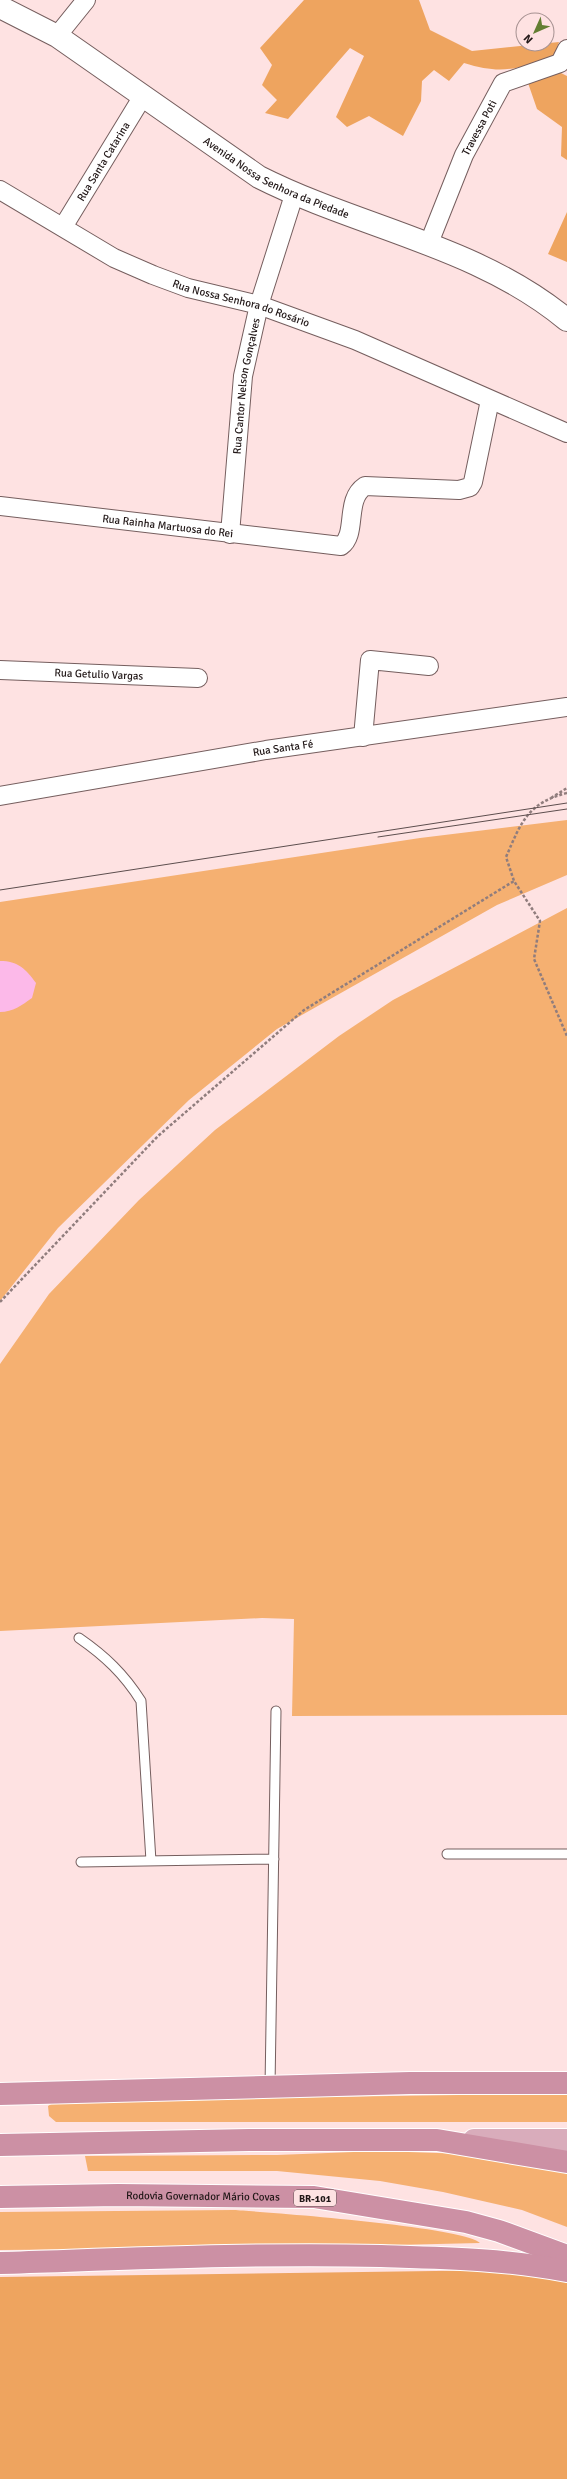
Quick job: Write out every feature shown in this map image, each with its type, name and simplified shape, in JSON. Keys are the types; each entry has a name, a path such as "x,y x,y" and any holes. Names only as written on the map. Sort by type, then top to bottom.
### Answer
{"highway":[{"path":"0,2094 270,2087 567,2083"},
{"path":"0,2145 256,2140 437,2140 567,2162"},
{"name":"Rodovia Governador Mário Covas","path":"0,2197 314,2197 466,2222 500,2231 567,2256"},
{"path":"0,2263 331,2254 492,2259 525,2263 567,2271"}],"main road":[{"path":"437,2140 567,2140"}],"street":[{"path":"57,36 86,0"},
{"name":"Avenida Nossa Senhora da Piedade","path":"0,7 57,36 242,167 294,195 429,243 486,269 516,285 567,320"},
{"name":"Travessa Poti","path":"429,243 464,155 503,83 560,63 567,49"},
{"name":"Rua Santa Catarina","path":"63,227 143,96"},
{"name":"Rua Nossa Senhora do Rosário","path":"0,190 114,258 153,275 188,288 259,305 355,340 567,433"},
{"name":"Rua Cantor Nelson Gonçalves","path":"230,534 239,402 243,376 259,305 294,195"},
{"name":"Rua Rainha Martuosa do Rei","path":"0,506 341,546 347,539 353,504 360,490 365,486 459,490 470,487 473,482 490,400"},
{"path":"363,737 370,660 429,666"},
{"name":"Rua Getulio Vargas","path":"0,670 198,678"},
{"name":"Rua Santa Fé","path":"0,796 114,775 567,707"}],"lane":[{"path":"79,1638 105,1656 128,1681 141,1702 151,1861"},
{"path":"270,2087 276,1711"},
{"path":"447,1854 567,1854"},
{"path":"81,1862 274,1859"}],"path":[{"path":"567,788 533,808 526,815 506,857 514,881 540,921 534,959 567,1036"},
{"path":"542,803 567,793"},
{"path":"0,1302 158,1136 304,1010 514,881"}],"shaded area":[{"path":"304,0 419,0 430,30 472,51 515,47 515,52 555,52 555,42 559,42 554,56 520,67 510,69 489,69 464,63 449,81 434,70 422,81 421,101 403,136 369,116 347,127 336,117 364,56 350,48 288,119 265,113 277,100 262,85 272,65 260,48"},
{"path":"559,72 567,76 567,160 561,156 562,127 537,109 528,83"},
{"path":"567,212 567,262 548,254"},
{"path":"567,820 567,875 497,905 277,1029 189,1100 58,1228 0,1301 0,902 420,838"},
{"path":"567,908 567,1715 292,1716 294,1619 262,1618 0,1631 0,1364 49,1294 139,1200 215,1130 339,1036 393,1000"},
{"path":"0,961 17,964 29,974 36,983 32,998 21,1006 5,1012 0,1012"},
{"path":"523,2094 567,2095 567,2122 56,2122 49,2116 48,2106 56,2101"},
{"path":"379,2151 467,2154 567,2171 567,2227 522,2210 443,2192 380,2181 277,2171 88,2171 85,2156 277,2155"},
{"path":"234,2210 323,2217 405,2226 441,2231 467,2237 480,2243 266,2248 0,2250 0,2212"},
{"path":"507,2270 567,2282 567,2479 0,2479 0,2277"}],"tram line":[{"path":"0,890 567,803"},
{"path":"378,837 567,809"}]}
